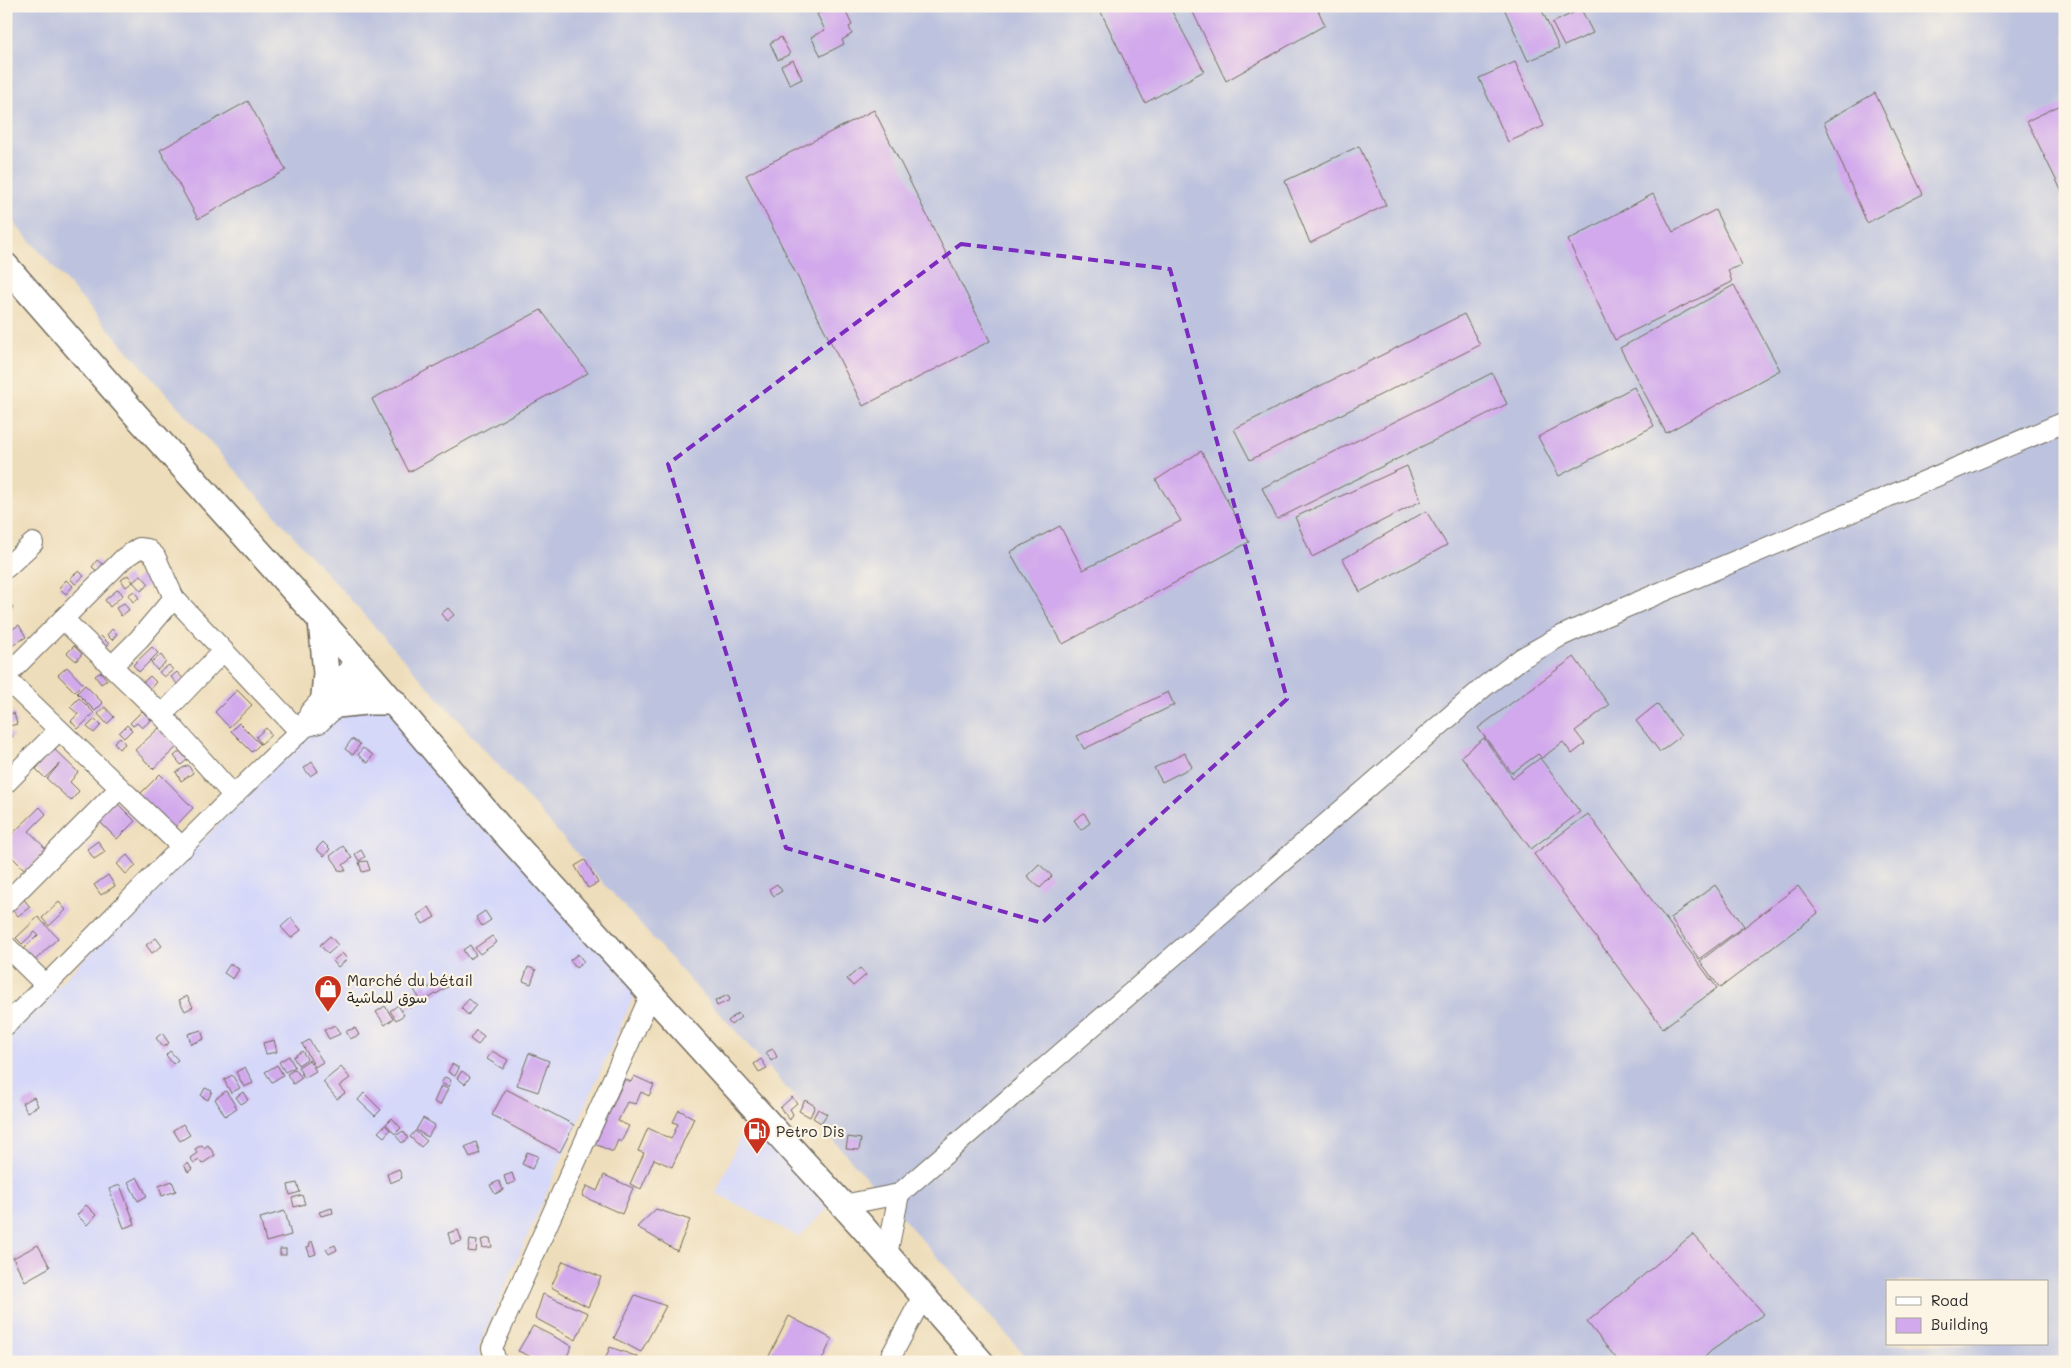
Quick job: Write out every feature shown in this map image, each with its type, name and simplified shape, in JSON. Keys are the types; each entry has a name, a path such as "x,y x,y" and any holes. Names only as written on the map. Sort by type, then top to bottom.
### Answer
{"main road":[{"path":"6,266 135,414 394,702 502,830 887,1254 981,1362"},
{"path":"321,621 330,701 394,702"}],"street":[{"path":"842,1205 900,1194 1485,686 1522,658 1559,637 1598,620 2065,422"},
{"path":"6,568 33,543"},
{"path":"183,848 6,678 124,558 139,548 147,549 154,556 174,598 223,651 302,730"},
{"path":"112,666 159,618 174,598"},
{"path":"63,619 162,715 233,795"},
{"path":"162,715 223,651"},
{"path":"6,1025 183,848 233,795 302,730 319,722 330,701 364,668"},
{"path":"6,783 59,730"},
{"path":"6,903 120,788"},
{"path":"6,946 46,985"},
{"path":"496,1362 492,1348 651,994"},
{"path":"887,1254 900,1194"},
{"path":"888,1362 923,1296"}],"highlighted area":[{"path":"961,244 1170,269 1287,699 1042,923 786,848 668,464"}],"shaded area":[{"path":"6,6 2065,6 2065,1362 1031,1362 6,214"},
{"name":"Marché du bétail سوق للماشية","path":"365,676 637,989 478,1348 481,1362 6,1362 6,1038"},
{"name":"Petro Dis","path":"748,1118 828,1208 799,1237 716,1193"}],"building":[{"path":"832,6 843,6 852,25 849,27 852,34 842,40 844,44 821,56 811,37 825,30 817,14"},
{"path":"1098,6 1169,6 1204,71 1145,103"},
{"path":"1190,6 1316,6 1325,25 1226,81"},
{"path":"1503,6 1540,6 1559,48 1528,61"},
{"path":"1581,9 1593,33 1564,46 1552,23"},
{"path":"781,37 790,54 778,60 770,43"},
{"path":"793,60 802,79 790,85 781,66"},
{"path":"1515,62 1544,126 1508,142 1479,78"},
{"path":"1875,93 1923,194 1867,223 1824,122"},
{"path":"248,101 286,170 198,219 160,150"},
{"path":"2065,103 2065,198 2027,121"},
{"path":"874,110 990,341 863,406 746,175"},
{"path":"1359,146 1386,205 1310,243 1285,181"},
{"path":"1653,194 1673,232 1715,210 1742,265 1728,270 1732,282 1615,340 1568,240"},
{"path":"1734,285 1780,370 1666,433 1620,348"},
{"path":"541,310 588,373 409,472 372,399"},
{"path":"1464,314 1480,345 1250,460 1234,429"},
{"path":"1492,373 1507,404 1277,519 1262,488"},
{"path":"1634,387 1654,426 1559,476 1538,437"},
{"path":"1201,451 1249,542 1063,644 1010,552 1060,526 1083,570 1181,521 1156,480"},
{"path":"1407,466 1421,501 1312,557 1295,517"},
{"path":"1426,511 1447,545 1360,592 1343,559"},
{"path":"97,560 106,567 101,574 92,567"},
{"path":"79,571 84,576 75,584 70,578"},
{"path":"128,575 133,582 126,587 121,580"},
{"path":"141,575 149,584 141,591 133,582"},
{"path":"66,580 73,586 66,594 59,588"},
{"path":"118,589 123,595 110,607 105,600"},
{"path":"134,591 139,598 133,602 128,595"},
{"path":"8,598 13,608 6,611 6,599"},
{"path":"124,603 129,610 121,616 116,608"},
{"path":"448,608 454,615 447,621 441,614"},
{"path":"19,625 26,637 10,647 6,641 6,633"},
{"path":"112,629 117,634 112,640 107,635"},
{"path":"101,636 109,644 102,650 95,641"},
{"path":"74,646 82,654 76,661 67,653"},
{"path":"152,647 158,653 139,672 133,665"},
{"path":"161,655 166,662 157,670 151,662"},
{"path":"1574,657 1609,705 1575,731 1585,744 1572,754 1563,742 1542,758 1538,754 1512,773 1478,728"},
{"path":"169,665 173,670 164,677 159,672"},
{"path":"67,667 83,684 75,692 58,675"},
{"path":"101,672 107,680 101,684 95,676"},
{"path":"177,672 185,681 179,686 171,677"},
{"path":"150,676 156,682 147,692 140,685"},
{"path":"85,685 103,703 95,711 77,693"},
{"path":"237,690 252,705 229,727 215,712"},
{"path":"1168,692 1174,705 1084,749 1077,736"},
{"path":"79,698 94,713 78,729 71,721 78,714 70,707"},
{"path":"1657,704 1681,736 1660,752 1636,721"},
{"path":"105,707 114,717 107,724 98,714"},
{"path":"142,711 151,720 142,728 137,723 133,726 130,723"},
{"path":"14,713 17,724 6,727 6,715"},
{"path":"95,719 101,725 94,733 87,727"},
{"path":"239,723 260,744 252,752 231,731"},
{"path":"127,725 132,730 124,738 119,733"},
{"path":"159,728 177,747 153,769 135,750"},
{"path":"266,728 271,735 261,744 256,737"},
{"path":"6,729 13,736 6,743"},
{"path":"120,737 125,744 119,749 114,742"},
{"path":"1484,738 1513,778 1540,758 1580,812 1531,849 1461,756"},
{"path":"352,739 360,744 353,755 345,749"},
{"path":"363,748 373,755 368,763 358,755"},
{"path":"54,749 78,772 70,782 79,791 71,801 47,779 60,763 45,778 36,769"},
{"path":"180,751 187,760 181,765 174,756"},
{"path":"1185,753 1192,767 1162,782 1154,768"},
{"path":"312,762 318,771 310,776 304,768"},
{"path":"188,765 193,773 181,781 176,772"},
{"path":"160,774 193,808 170,832 136,798"},
{"path":"114,800 135,821 117,839 96,818"},
{"path":"40,807 46,814 29,831 47,850 26,871 6,851 6,840"},
{"path":"1084,813 1090,823 1081,830 1074,820"},
{"path":"1588,814 1717,988 1663,1028 1534,854"},
{"path":"98,841 105,852 94,859 87,849"},
{"path":"323,842 330,849 324,856 316,849"},
{"path":"343,846 352,858 343,865 346,871 338,870 337,865 330,856"},
{"path":"361,850 365,857 359,861 355,854"},
{"path":"127,855 136,866 126,874 117,864"},
{"path":"585,860 598,883 588,888 575,866"},
{"path":"367,861 370,870 362,872 359,862"},
{"path":"1039,864 1052,876 1040,888 1027,876"},
{"path":"108,875 115,886 101,895 94,885"},
{"path":"777,884 782,891 774,896 769,889"},
{"path":"1715,885 1744,926 1699,959 1670,918"},
{"path":"1798,886 1818,913 1720,988 1700,961"},
{"path":"23,898 30,907 18,916 11,908"},
{"path":"59,902 66,910 49,926 42,918"},
{"path":"429,907 435,917 423,924 417,915"},
{"path":"485,911 491,920 482,926 476,917"},
{"path":"38,917 58,938 29,966 19,954 38,935 35,932 22,944 16,938"},
{"path":"291,918 301,930 291,938 281,927"},
{"path":"330,936 338,945 328,954 320,945"},
{"path":"492,936 497,942 480,954 475,948"},
{"path":"156,938 162,946 152,953 146,945"},
{"path":"470,945 476,955 469,959 463,950"},
{"path":"342,953 347,959 338,967 333,961"},
{"path":"578,954 584,962 576,968 570,960"},
{"path":"230,964 239,969 233,979 224,973"},
{"path":"528,967 536,970 531,984 523,981"},
{"path":"860,968 866,975 853,986 847,979"},
{"path":"446,977 451,985 422,1002 414,990 425,983 428,988"},
{"path":"728,995 730,1000 717,1006 715,1001"},
{"path":"187,996 193,1007 185,1011 179,1000"},
{"path":"410,996 415,1004 409,1008 403,1001"},
{"path":"469,999 476,1005 468,1015 461,1008"},
{"path":"398,1005 404,1015 396,1020 390,1011"},
{"path":"385,1006 393,1019 385,1025 376,1012"},
{"path":"738,1013 741,1017 731,1025 728,1021"},
{"path":"335,1025 340,1034 329,1039 324,1030"},
{"path":"355,1028 359,1035 350,1039 346,1031"},
{"path":"201,1030 204,1039 191,1044 188,1034"},
{"path":"476,1030 484,1036 478,1045 470,1039"},
{"path":"162,1033 169,1043 163,1047 156,1038"},
{"path":"274,1040 277,1052 266,1054 263,1043"},
{"path":"309,1040 323,1062 315,1067 302,1044"},
{"path":"773,1049 777,1057 771,1061 766,1052"},
{"path":"170,1051 178,1060 173,1064 166,1055"},
{"path":"302,1051 307,1059 298,1065 293,1057"},
{"path":"492,1051 508,1060 503,1069 487,1059"},
{"path":"529,1053 549,1061 538,1092 517,1085"},
{"path":"289,1056 295,1067 285,1072 279,1062"},
{"path":"761,1059 767,1068 759,1072 754,1064"},
{"path":"309,1060 316,1071 304,1078 298,1067"},
{"path":"452,1064 459,1068 455,1076 448,1072"},
{"path":"277,1065 283,1075 272,1082 265,1072"},
{"path":"245,1067 253,1083 244,1087 236,1072"},
{"path":"341,1067 350,1078 339,1086 345,1093 337,1099 323,1082"},
{"path":"295,1069 302,1078 293,1084 287,1074"},
{"path":"462,1071 470,1077 465,1084 457,1078"},
{"path":"232,1075 240,1088 231,1093 224,1080"},
{"path":"634,1076 654,1085 649,1096 641,1092 636,1104 627,1102 618,1121 629,1126 621,1142 618,1140 613,1152 595,1144 625,1079 631,1082"},
{"path":"445,1077 451,1080 448,1087 441,1083"},
{"path":"441,1086 448,1089 440,1105 434,1102"},
{"path":"205,1088 212,1091 208,1100 201,1096"},
{"path":"506,1089 574,1125 560,1152 492,1115"},
{"path":"226,1091 237,1108 225,1116 215,1099"},
{"path":"243,1092 248,1100 241,1104 236,1097"},
{"path":"364,1093 381,1110 375,1116 358,1100"},
{"path":"34,1097 38,1106 27,1112 22,1103"},
{"path":"792,1097 797,1103 790,1109 793,1114 790,1120 780,1108"},
{"path":"805,1100 815,1106 810,1117 799,1111"},
{"path":"818,1109 827,1114 821,1123 813,1118"},
{"path":"679,1110 694,1118 672,1167 654,1159 641,1189 630,1184 644,1153 638,1151 648,1128 671,1139 678,1124 673,1122"},
{"path":"392,1118 401,1128 395,1134 386,1124"},
{"path":"423,1118 435,1125 428,1137 416,1130"},
{"path":"183,1124 190,1135 180,1141 173,1130"},
{"path":"385,1125 390,1130 384,1137 378,1132"},
{"path":"403,1131 408,1138 402,1143 396,1136"},
{"path":"415,1131 427,1141 421,1147 410,1137"},
{"path":"848,1137 861,1139 859,1150 846,1149"},
{"path":"476,1142 480,1153 470,1157 465,1147"},
{"path":"202,1145 204,1148 208,1145 215,1155 202,1164 199,1160 194,1163 190,1158 197,1153 195,1149"},
{"path":"527,1152 538,1156 532,1169 522,1164"},
{"path":"188,1163 192,1169 188,1172 184,1165"},
{"path":"399,1169 402,1178 390,1183 387,1174"},
{"path":"512,1173 515,1182 507,1185 504,1176"},
{"path":"604,1175 633,1188 622,1214 582,1196 587,1186 597,1191"},
{"path":"137,1177 147,1196 138,1201 128,1182"},
{"path":"172,1181 176,1191 162,1196 159,1186"},
{"path":"499,1181 503,1190 495,1194 490,1185"},
{"path":"297,1183 300,1192 290,1195 288,1185"},
{"path":"120,1185 135,1224 124,1228 109,1189"},
{"path":"302,1195 305,1204 294,1207 292,1198"},
{"path":"86,1205 96,1215 87,1225 77,1215"},
{"path":"332,1208 333,1213 321,1216 319,1212"},
{"path":"656,1209 690,1220 677,1251 637,1227"},
{"path":"285,1211 291,1235 266,1242 260,1218"},
{"path":"458,1230 462,1241 451,1244 448,1233"},
{"path":"1693,1234 1764,1314 1711,1351 1700,1362 1619,1362 1587,1322"},
{"path":"490,1238 492,1247 483,1248 481,1240"},
{"path":"470,1240 477,1241 476,1252 468,1251"},
{"path":"312,1241 316,1254 310,1256 307,1247 310,1246 309,1243"},
{"path":"38,1245 50,1267 25,1281 13,1258"},
{"path":"335,1245 337,1250 329,1254 326,1249"},
{"path":"280,1249 286,1249 286,1255 280,1255"},
{"path":"563,1261 601,1277 588,1307 551,1287"},
{"path":"543,1294 588,1313 576,1340 535,1318"},
{"path":"635,1295 666,1306 641,1352 614,1338"},
{"path":"789,1316 832,1339 821,1362 766,1362"},
{"path":"533,1326 572,1346 564,1362 543,1362 518,1351"},
{"path":"610,1347 638,1357 636,1362 604,1362"}],"place":[{"name":"Marché du bétail سوق للماشية","path":"328,1013"},
{"name":"Petro Dis","path":"757,1155"}]}
